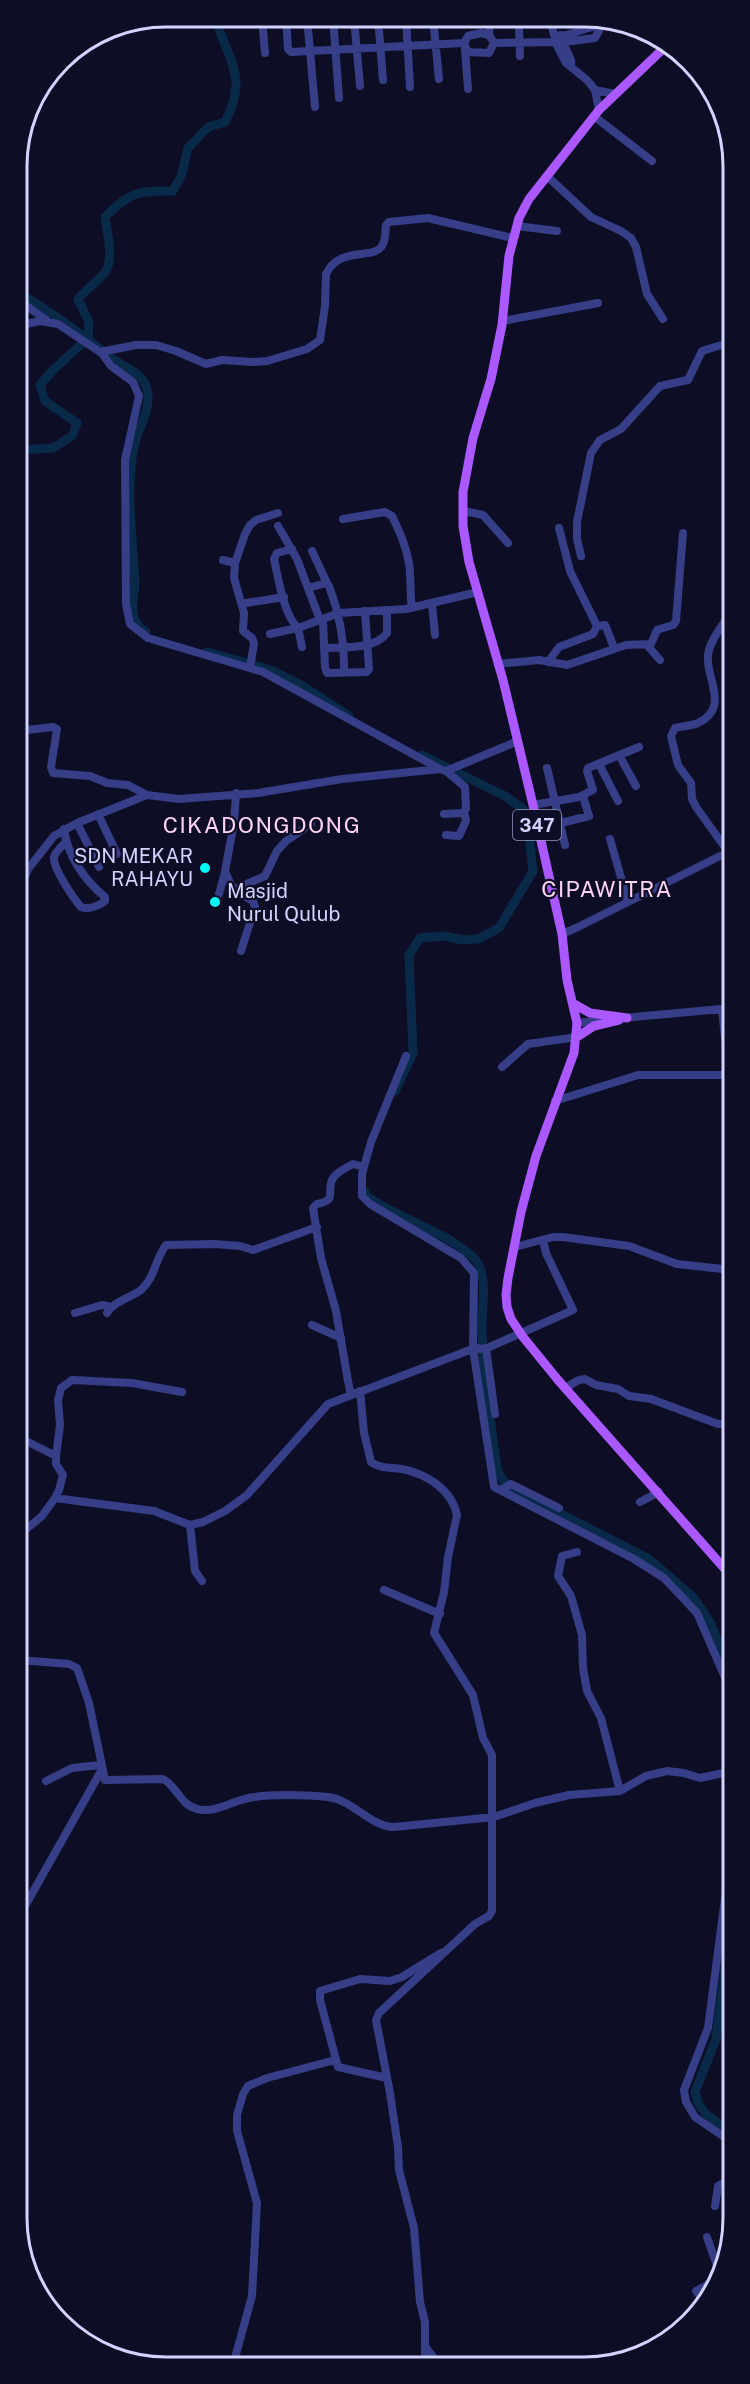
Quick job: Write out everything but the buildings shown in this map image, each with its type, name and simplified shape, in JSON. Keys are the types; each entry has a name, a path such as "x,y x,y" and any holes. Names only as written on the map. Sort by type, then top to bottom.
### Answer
{"main road":[{"name":"347","path":"661,51 597,113 529,199 519,218 513,238 503,321 491,379 473,438 463,492 465,545 498,664 533,805 562,934 567,980 577,1023 574,1053 536,1156 514,1247 506,1295 511,1319 565,1388 723,1566"},
{"path":"574,1005 590,1014 627,1018"},
{"path":"577,1037 594,1026 627,1018"}],"street":[{"path":"263,27 264,53"},
{"path":"287,27 288,50 292,52 437,45 464,46 470,53 486,53 491,50 494,43"},
{"path":"307,27 315,107"},
{"path":"334,27 339,98"},
{"path":"355,27 360,86"},
{"path":"379,27 383,80"},
{"path":"407,27 410,87"},
{"path":"434,27 439,79"},
{"path":"489,27 489,34 494,43"},
{"path":"519,27 520,56"},
{"path":"468,89 464,46 468,36 489,34"},
{"path":"494,43 560,40 571,60 571,65 595,90 615,94"},
{"path":"595,90 597,113 652,161"},
{"path":"547,176 591,217 631,238 636,247 647,294 663,319"},
{"path":"102,351 136,345 156,345 206,364 222,360 267,361 307,349 320,340 326,306 328,269 346,255 370,253 381,248 385,240 386,225 389,222 428,218 513,238"},
{"path":"517,226 557,231"},
{"path":"503,321 598,303"},
{"path":"27,307 102,351 111,366 133,381 139,396 125,460 126,604 130,624 148,638 251,665 447,769 465,788 466,809 465,822 459,836 446,835"},
{"path":"27,324 48,321"},
{"path":"581,556 577,538 577,522 589,458 600,441 621,429 660,386 688,380 702,351 723,344"},
{"path":"464,511 483,515 508,543"},
{"path":"343,519 385,512 392,516 411,576 412,608"},
{"path":"251,665 254,644 252,638 243,630 244,613 234,578 235,563 244,534 250,525 256,520 278,513"},
{"path":"279,526 292,549 322,620 326,670 331,674 369,671 365,611"},
{"path":"559,528 570,571 597,626"},
{"path":"498,664 548,662 567,665 626,645 651,644 657,630 673,625 676,621 683,533"},
{"path":"292,549 274,556 284,597 298,628 302,647"},
{"path":"312,551 339,613 345,647 344,673"},
{"path":"223,560 235,563"},
{"path":"308,588 327,583"},
{"path":"270,634 298,628 339,613 412,608 478,592"},
{"path":"246,603 284,597"},
{"path":"432,604 435,635"},
{"path":"324,648 368,643 386,635 387,610"},
{"path":"597,626 605,625 614,648"},
{"path":"723,625 708,655 714,686 714,708 698,723 675,728 671,736 678,765 691,783 692,799 723,844"},
{"path":"548,662 558,647 593,634 597,626"},
{"path":"648,645 660,660"},
{"path":"27,730 53,727 57,729 51,767 53,773 90,776 107,783 128,785 147,795 179,799 236,793 258,794 342,779 447,769 518,741"},
{"path":"593,790 587,771 639,747"},
{"path":"619,755 636,786"},
{"path":"599,764 618,801"},
{"path":"548,768 565,845"},
{"path":"533,805 584,796 609,783"},
{"path":"219,894 232,837 236,793"},
{"path":"27,871 43,849 64,829 147,795"},
{"path":"561,823 589,816 584,796"},
{"path":"444,814 464,812"},
{"path":"98,814 117,854"},
{"path":"77,823 99,867"},
{"path":"233,890 265,876 277,851 311,824"},
{"path":"64,829 65,843 91,886 105,897 105,901 101,904 87,909 81,907 56,869 53,861 54,855 65,843"},
{"path":"610,839 628,902"},
{"path":"562,934 723,856"},
{"path":"225,871 233,890 254,904 241,951"},
{"path":"577,1023 722,1009 723,1018"},
{"path":"502,1067 528,1044 577,1037"},
{"path":"406,1056 371,1143 364,1167 362,1192 365,1201 461,1258 472,1270 475,1281 474,1349 494,1487 506,1487 559,1508"},
{"path":"555,1101 638,1075 723,1076"},
{"path":"357,1392 350,1391 336,1311 321,1258 314,1206 329,1199 330,1185 334,1177 353,1164 364,1167"},
{"path":"75,1313 102,1305 109,1310 127,1299 150,1280 159,1254 166,1245 215,1244 240,1246 252,1250 317,1227"},
{"path":"514,1247 563,1237 629,1246 677,1264 723,1269"},
{"path":"55,1498 154,1511 190,1525 203,1522 242,1500 322,1408 335,1400 474,1349 485,1348 574,1310 546,1253 543,1240"},
{"path":"312,1325 341,1338"},
{"path":"485,1348 495,1414"},
{"path":"565,1388 585,1379 596,1385 618,1389 629,1396 651,1399 723,1424"},
{"path":"27,1524 42,1516 55,1498 63,1476 56,1464 60,1422 58,1400 61,1388 72,1380 132,1383 182,1392"},
{"path":"357,1392 363,1433 371,1462 379,1466 404,1469 437,1484 445,1491 457,1515 435,1636 474,1695 483,1738 491,1751 492,1911 489,1916 475,1924 376,2017 398,2147 399,2170 414,2228 420,2302 425,2322 425,2357"},
{"path":"27,1442 56,1456"},
{"path":"506,1487 634,1558 664,1578 697,1613 723,1673"},
{"path":"640,1503 659,1492"},
{"path":"190,1525 195,1571 202,1581"},
{"path":"577,1552 562,1557 558,1576 571,1596 582,1635 583,1668 587,1691 601,1718 620,1791"},
{"path":"384,1590 440,1614"},
{"path":"27,1661 76,1667 89,1703 103,1779 107,1782 163,1779 169,1782 185,1803 204,1810 217,1809 238,1800 255,1797 328,1797 355,1808 386,1827 492,1817 569,1795 620,1791 646,1776 667,1771 700,1778 723,1774"},
{"path":"46,1781 72,1768 100,1768"},
{"path":"27,1902 100,1768"},
{"path":"723,1913 708,2028 684,2090 684,2098 695,2117 723,2136"},
{"path":"387,2078 338,2067 320,2000 320,1991 360,1979 390,1981 402,1977 414,1967 450,1948"},
{"path":"235,2357 252,2296 256,2203 237,2131 237,2115 243,2094 248,2086 267,2078 335,2060"},
{"path":"715,2206 718,2186 723,2183"},
{"path":"707,2237 715,2261"},
{"path":"424,2344 433,2357"}],"waterway":[{"path":"27,450 53,448 72,436 77,423 45,401 40,385 88,338 89,322 78,299 106,271 108,265 110,258 105,217 122,202 136,194 173,191 182,174 188,148 208,127 225,122 232,106 236,80 218,27"},
{"path":"27,298 137,374 145,383 148,404 134,446 131,463 130,514 135,583 133,610 136,623 146,632"},
{"path":"207,652 271,670 301,685 349,716"},
{"path":"395,1091 413,1053 409,955 420,938 444,936 463,940 478,939 499,928 533,871 528,827 523,809 505,796 422,755"},
{"path":"365,1192 366,1196 379,1204 448,1239 473,1257 480,1267 483,1286 482,1325 486,1387 497,1469 503,1480 512,1489 649,1559 694,1598 710,1622 723,1653"},
{"path":"723,1984 716,2039 695,2092 698,2103 705,2113 723,2126"}],"place":[{"name":"SDN MEKAR RAHAYU","path":"205,868"},
{"name":"Masjid Nurul Qulub","path":"215,902"}],"district":[{"name":"CIKADONGDONG","path":"262,825"},
{"name":"CIPAWITRA","path":"607,889"}]}
